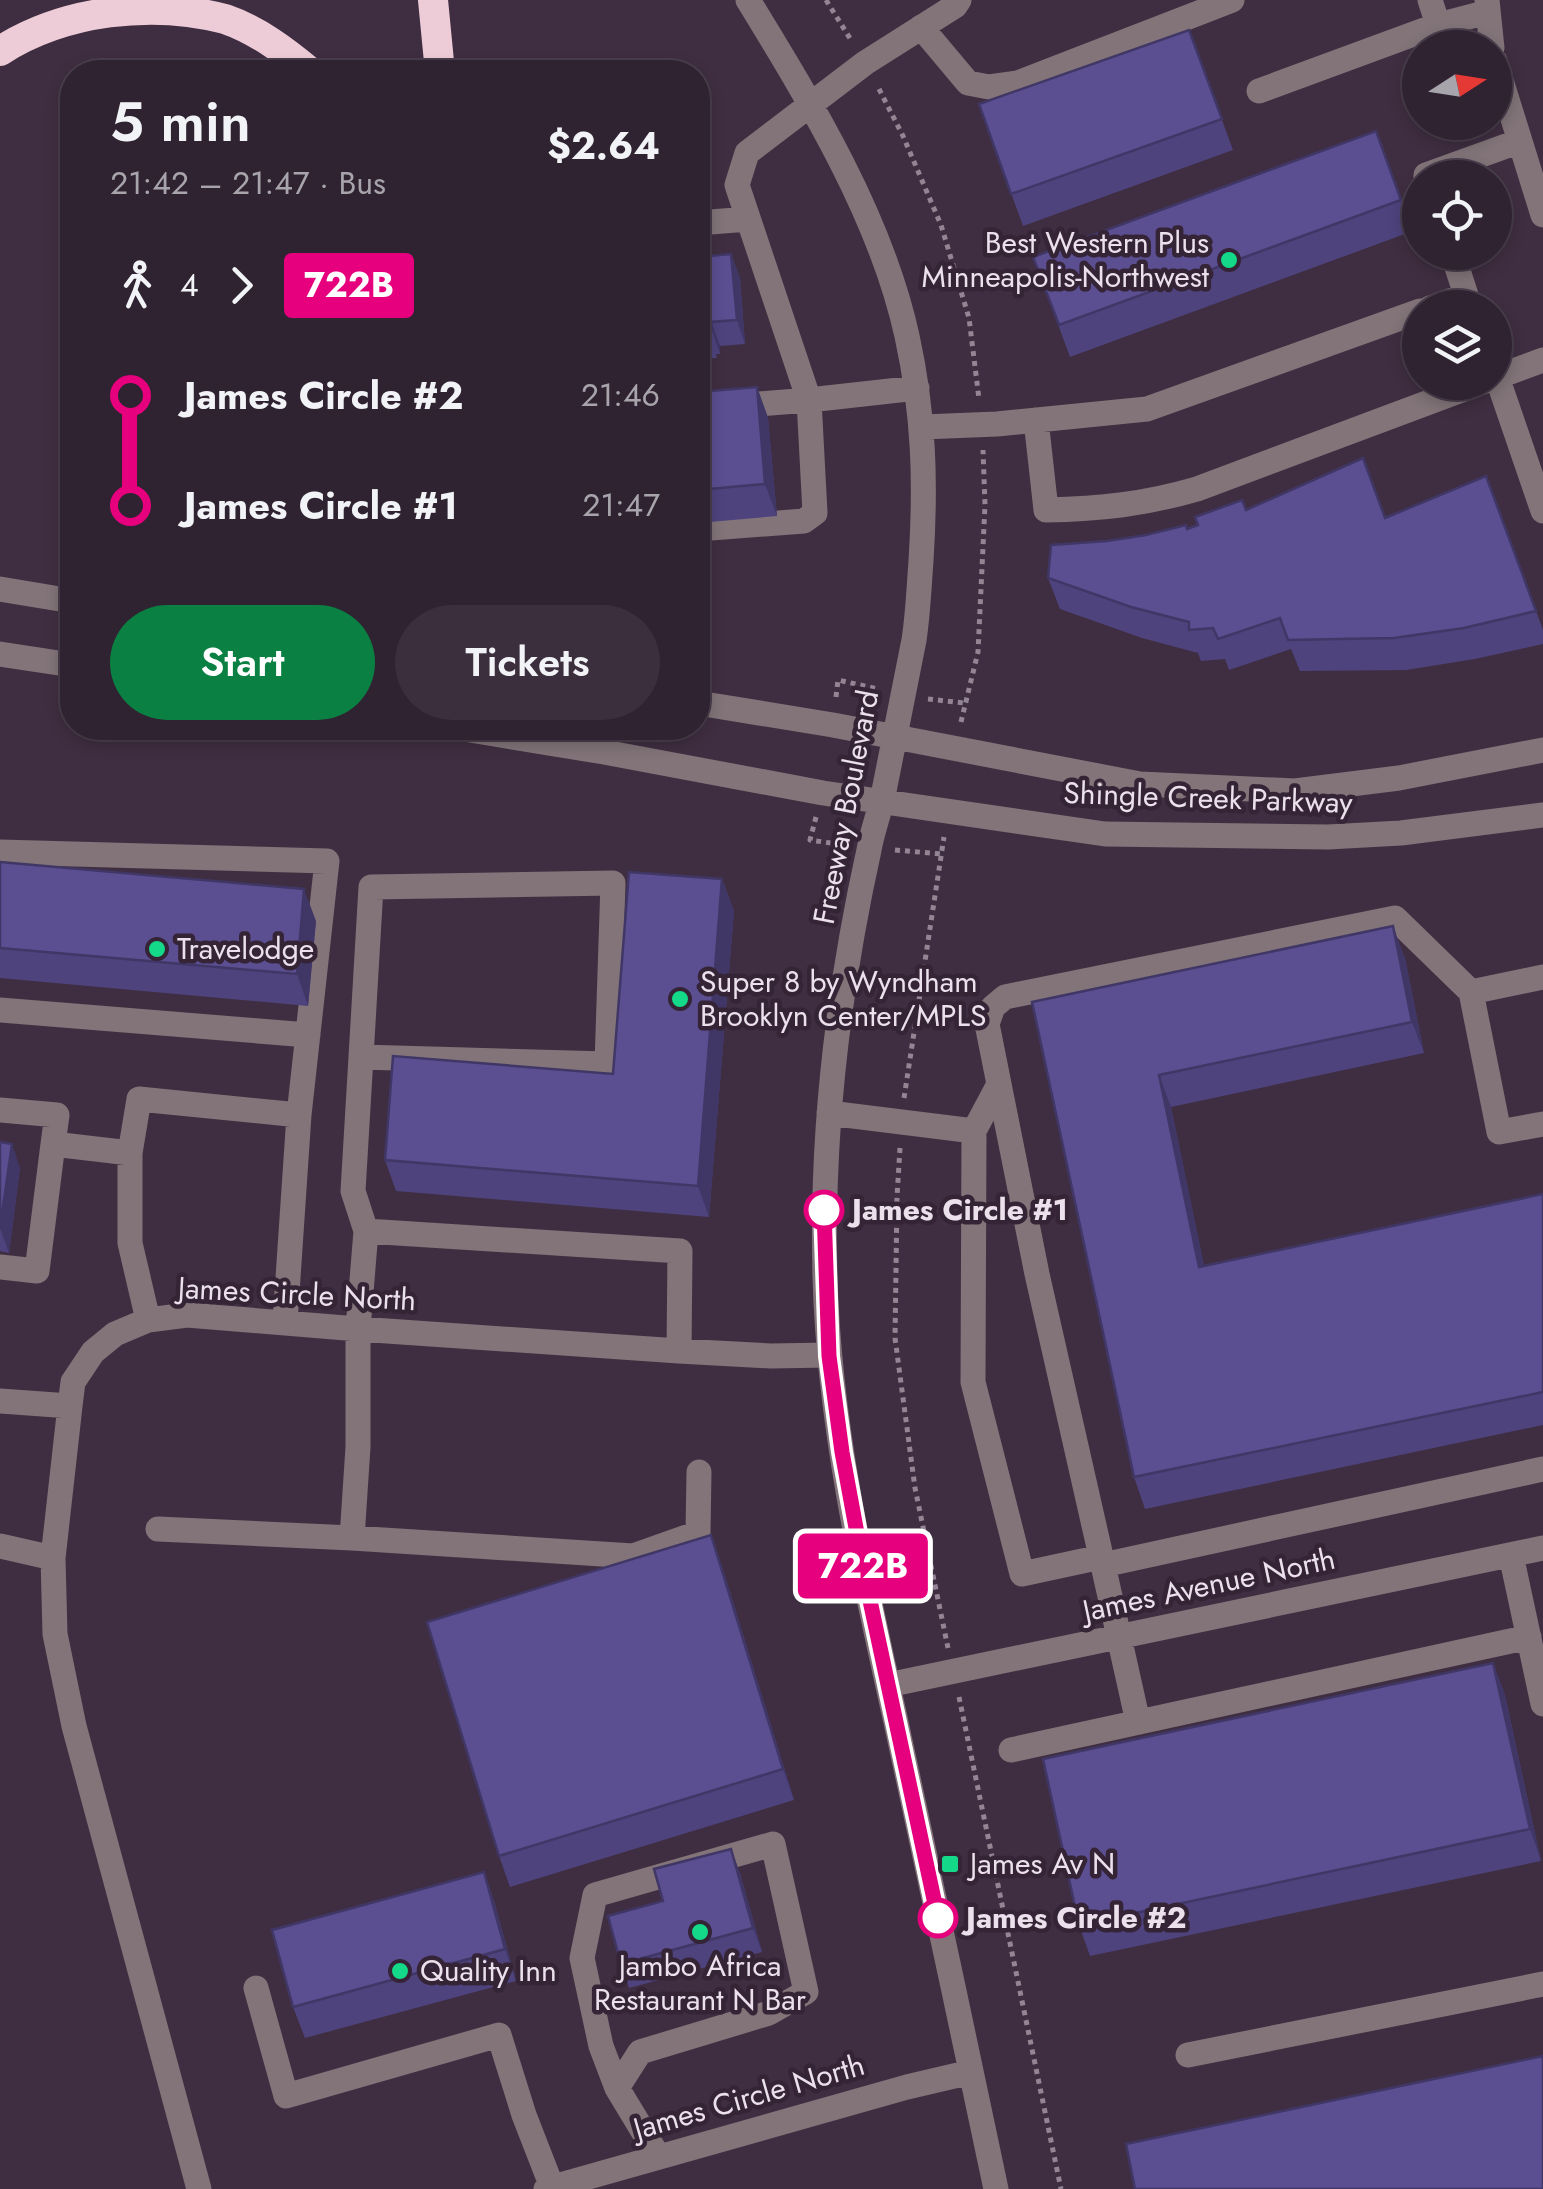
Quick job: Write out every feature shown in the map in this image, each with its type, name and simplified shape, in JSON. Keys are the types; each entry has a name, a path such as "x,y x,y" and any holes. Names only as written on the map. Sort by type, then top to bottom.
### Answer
{"highway":[{"path":"433,0 439,60"},
{"path":"0,51 32,34 101,12 165,8 197,10 228,20 295,60"}],"street":[{"name":"Freeway Boulevard","path":"748,0 812,104 855,190 891,280 906,333 922,426 925,494 915,635 869,848 838,1022 828,1113 824,1205 829,1356 842,1452 888,1686 996,2189"},
{"path":"710,528 804,522 815,513 810,400 738,185 746,153 865,63 956,6 959,0"},
{"path":"921,28 968,83 989,87 1018,83 1232,0"},
{"path":"1430,0 1438,26"},
{"path":"1259,92 1488,6"},
{"path":"1512,115 1543,215"},
{"path":"1467,160 1520,141"},
{"path":"710,222 748,219"},
{"path":"922,426 1147,409 1402,317"},
{"path":"1512,371 1543,360"},
{"path":"710,408 916,388"},
{"path":"1036,420 1046,510 1099,509 1158,500 1197,488 1433,400"},
{"path":"1500,400 1543,511"},
{"path":"0,589 60,599"},
{"path":"0,654 60,663"},
{"name":"Shingle Creek Parkway","path":"710,705 1140,784 1295,791 1400,778 1543,750"},
{"name":"Shingle Creek Parkway","path":"531,740 822,793 1105,834 1328,837 1401,833 1543,815"},
{"path":"0,852 327,861 298,1115 285,1322"},
{"path":"352,1538 358,1448 358,1330 366,1231 352,1191 371,887 613,883 608,1064 361,1057"},
{"path":"1138,1722 1037,1274 987,1024 993,1007 1005,997 1395,918 1471,992 1498,1132 1543,1124"},
{"path":"1471,992 1543,977"},
{"path":"0,1010 308,1034"},
{"path":"999,1084 974,1131 973,1382 1022,1574 1102,1561 1543,1469"},
{"path":"148,1320 130,1243 130,1154 139,1099 298,1115"},
{"path":"0,1110 57,1116 37,1271 0,1266"},
{"path":"828,1113 974,1131"},
{"path":"52,1144 130,1154"},
{"path":"366,1231 680,1251 679,1350"},
{"name":"James Circle North","path":"199,2189 74,1726 56,1634 53,1558 73,1382 93,1352 115,1334 148,1320 187,1315 358,1330 771,1356 829,1356"},
{"path":"0,1401 70,1406"},
{"path":"158,1529 633,1556 698,1532 699,1472"},
{"path":"0,1546 53,1558"},
{"name":"James Avenue North","path":"888,1686 1543,1548"},
{"path":"1512,1555 1543,1704"},
{"path":"1011,1750 1529,1638"},
{"path":"617,2088 640,2052 769,2013 806,1992 773,1844 595,1895 582,1958 601,2046 617,2088 658,2156"},
{"path":"1188,2055 1543,1984"},
{"path":"256,1988 286,2096 499,2036 549,2188"},
{"name":"James Circle North","path":"549,2188 972,2072"}],"path":[{"path":"826,0 903,136 941,225 968,318 982,423 985,505 978,652 957,749"},
{"path":"833,725 838,680"},
{"path":"810,840 822,793"},
{"path":"947,812 905,1088 896,1197 895,1338 916,1488 942,1627 1062,2189"}],"building":[{"path":"1189,30 1222,119 1011,194 979,104"},
{"path":"1376,131 1401,200 1059,325 1033,257"},
{"path":"731,254 737,320 711,322 712,330 710,330 710,256"},
{"path":"757,387 765,484 710,489 710,391"},
{"path":"1363,458 1385,518 1486,476 1536,611 1464,628 1394,638 1288,640 1280,618 1218,639 1213,628 1189,630 1189,622 1048,578 1051,545 1107,541 1186,525 1187,529 1198,525 1195,517 1242,500 1246,510"},
{"name":"Travelodge","path":"0,862 304,889 297,974 0,948"},
{"name":"Super 8 by Wyndham Brooklyn Center/MPLS","path":"629,872 722,879 698,1186 385,1160 393,1056 613,1074"},
{"path":"1393,926 1412,1022 1159,1075 1199,1267 1543,1194 1543,1392 1134,1477 1032,1002"},
{"path":"0,1142 12,1144 0,1228"},
{"path":"711,1535 783,1769 499,1856 427,1622"},
{"path":"1493,1663 1530,1829 1079,1925 1043,1759"},
{"name":"Jambo Africa Restaurant N Bar","path":"731,1849 753,1928 621,1964 608,1916 663,1901 654,1869"},
{"path":"484,1872 505,1949 293,2007 272,1930"},
{"path":"1543,2056 1543,2189 1135,2189 1126,2144"}],"bus line":[{"name":"722B","path":"824,1210 829,1356 842,1452 938,1918"}],"place":[{"name":"Best Western Plus Minneapolis-Northwest","path":"1229,260"},
{"name":"Travelodge","path":"157,949"},
{"name":"Super 8 by Wyndham Brooklyn Center/MPLS","path":"680,999"},
{"name":"James Circle #1","path":"824,1210"},
{"name":"James Av N","path":"950,1864"},
{"name":"James Circle #2","path":"938,1918"},
{"name":"Jambo Africa Restaurant N Bar","path":"700,1932"},
{"name":"Quality Inn","path":"400,1971"}]}
